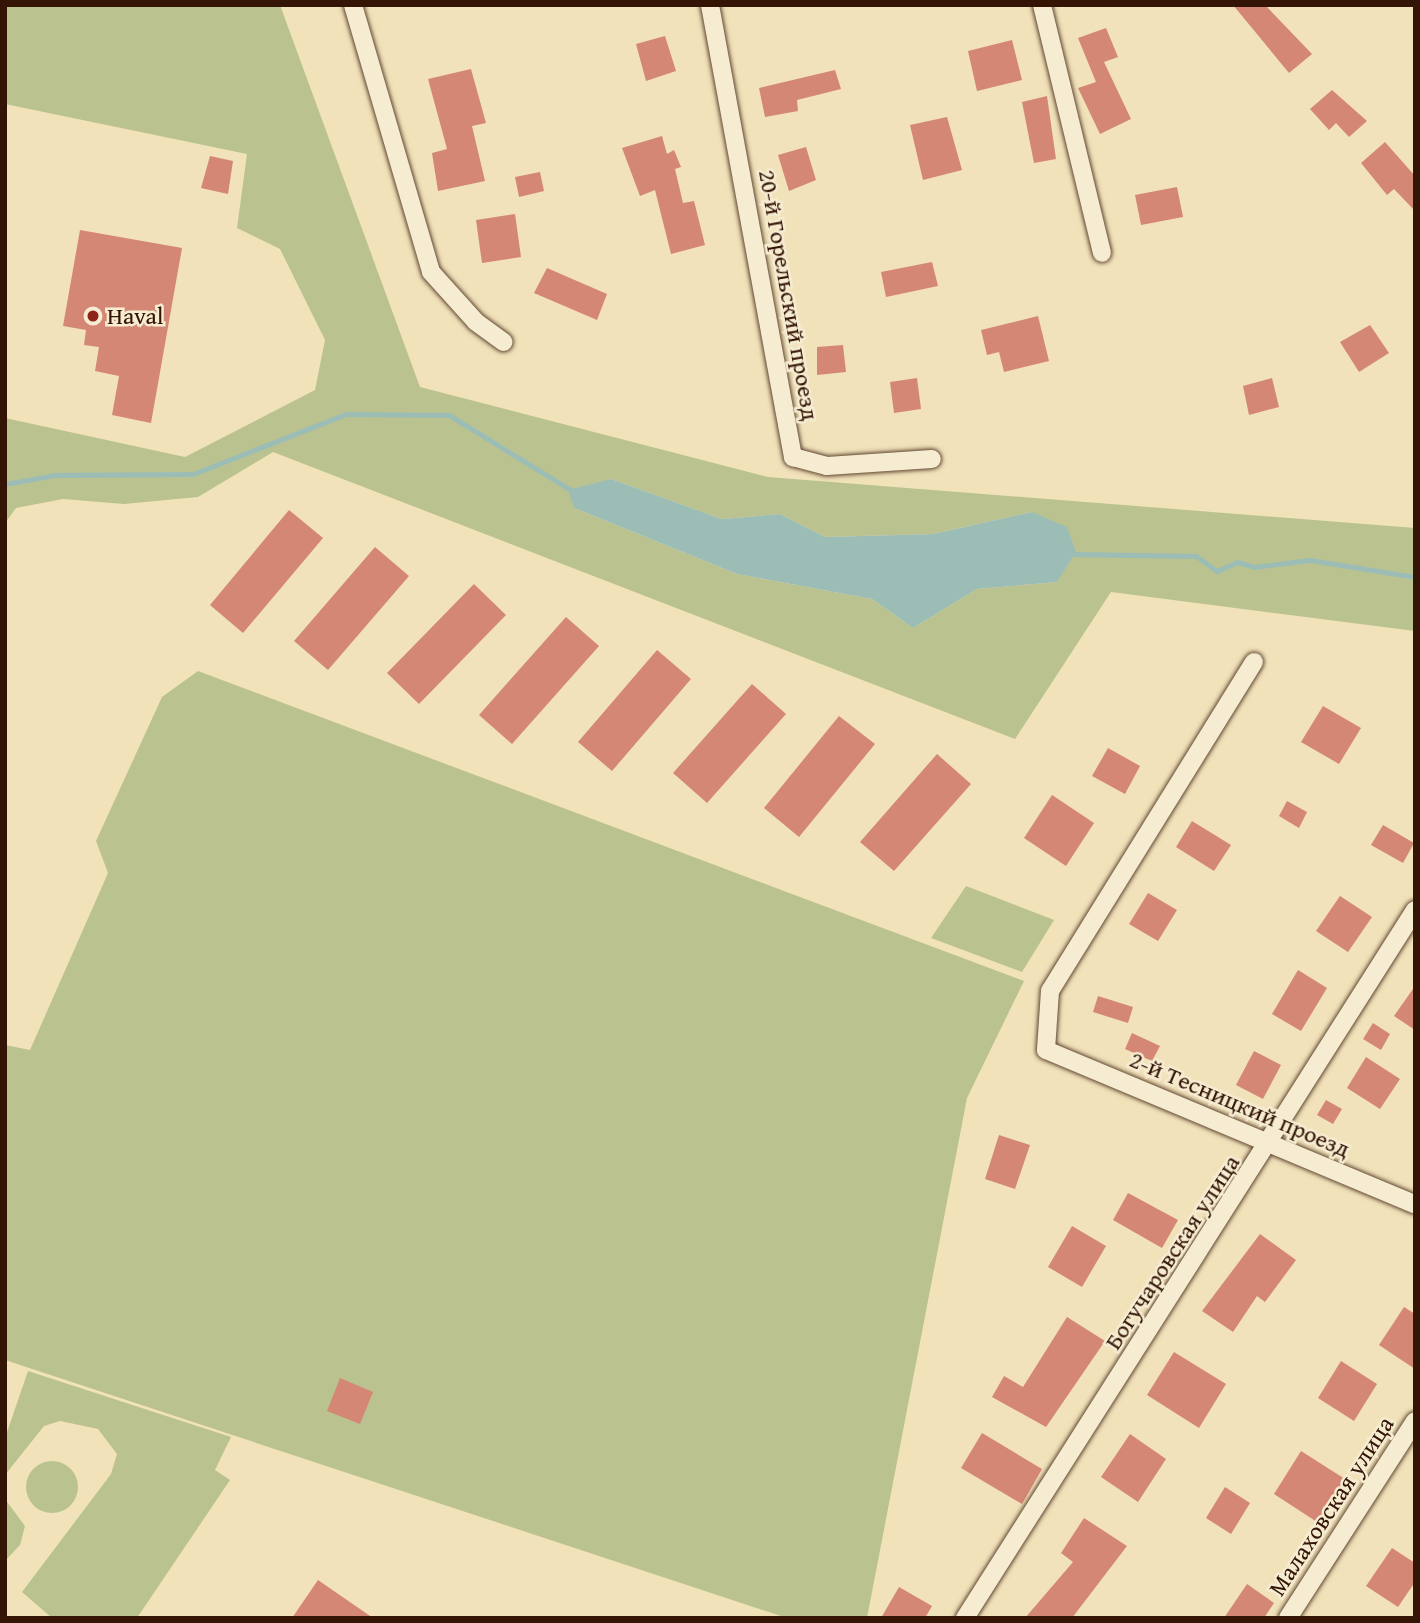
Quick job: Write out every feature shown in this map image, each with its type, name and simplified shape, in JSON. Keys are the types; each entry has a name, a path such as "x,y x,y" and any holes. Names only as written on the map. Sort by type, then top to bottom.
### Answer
{"street":[{"path":"353,5 431,272 504,342"},
{"name":"20-й Горельский проезд","path":"710,5 793,457 827,466 932,459"},
{"path":"1042,5 1102,253"},
{"name":"2-й Тесницкий проезд","path":"1254,662 1050,991 1046,1050 1272,1142 1415,1204"},
{"name":"Богучаровская улица","path":"965,1618 1272,1142 1415,910"},
{"name":"Малаховская улица","path":"1288,1618 1415,1421"}],"green space":[{"path":"5,5 280,5 420,387 768,477 1415,528 1415,631 1111,592 1015,739 273,452 198,497 124,504 63,499 16,508 5,523 5,418 185,457 315,390 325,340 280,249 237,228 247,154 5,104","holes":["611,479 722,519 780,514 825,537 933,534 1032,512 1057,582 977,589 913,628 872,599 737,574 574,508"]},
{"path":"198,671 1024,981 967,1098 867,1618 787,1618 5,1360 5,1045 30,1050 108,873 96,841 162,697"},
{"path":"966,886 1054,920 1022,972 931,938"},
{"path":"28,1371 231,1437 215,1470 230,1480 137,1618 52,1618 22,1592 111,1474 117,1454 98,1429 60,1421 44,1426 5,1475 5,1438"},
{"path":"52,1461 62,1463 70,1469 76,1477 76,1497 70,1505 62,1511 52,1513 42,1511 34,1505 28,1497 26,1487 28,1477 34,1469 42,1463"},
{"path":"5,1499 25,1526 20,1545 5,1561"}],"water":[{"path":"611,479 722,519 780,514 825,537 933,534 1032,512 1067,527 1076,552 1057,582 977,589 913,628 872,599 737,574 574,508 568,490"}],"building":[{"path":"1233,5 1265,5 1312,54 1289,73"},
{"path":"1106,28 1118,57 1104,62 1131,119 1100,134 1078,88 1096,82 1078,38"},
{"path":"665,36 676,71 646,81 636,44"},
{"path":"1012,40 1022,80 977,91 968,51"},
{"path":"471,69 486,123 472,126 485,181 438,191 432,153 447,149 428,79"},
{"path":"835,70 841,89 797,100 798,111 765,117 759,88"},
{"path":"1332,90 1367,121 1349,137 1336,123 1329,130 1310,109"},
{"path":"1047,96 1056,159 1034,163 1022,102"},
{"path":"947,117 962,170 923,180 910,125"},
{"path":"662,136 667,154 674,150 681,167 675,169 683,203 694,201 705,245 671,254 655,190 640,196 622,148"},
{"path":"1385,142 1415,176 1415,211 1394,189 1387,195 1361,163"},
{"path":"806,147 816,180 789,191 778,155"},
{"path":"210,156 233,161 228,194 201,188"},
{"path":"540,172 544,191 519,197 515,177"},
{"path":"1177,187 1183,217 1141,225 1135,195"},
{"path":"515,214 521,257 482,263 476,220"},
{"path":"80,230 182,248 151,423 112,415 119,376 95,371 99,347 84,345 86,330 63,326"},
{"path":"932,262 938,286 886,297 881,272"},
{"path":"547,268 607,294 597,320 534,293"},
{"path":"1038,316 1049,361 1004,372 999,352 987,355 981,330"},
{"path":"1370,325 1389,353 1359,372 1340,342"},
{"path":"843,345 846,372 817,375 817,347"},
{"path":"917,378 921,409 894,413 890,382"},
{"path":"1272,378 1279,407 1249,415 1243,386"},
{"path":"289,510 323,538 243,633 210,605"},
{"path":"375,547 409,576 328,670 294,641"},
{"path":"474,584 506,615 419,704 387,673"},
{"path":"566,617 599,646 512,744 479,715"},
{"path":"657,650 691,679 612,771 578,742"},
{"path":"752,684 786,714 707,803 673,773"},
{"path":"1323,706 1361,728 1339,764 1301,742"},
{"path":"839,716 875,744 799,837 764,808"},
{"path":"1108,748 1140,766 1125,794 1092,776"},
{"path":"937,754 971,784 894,871 860,842"},
{"path":"1052,795 1094,823 1066,866 1024,838"},
{"path":"1287,801 1307,812 1299,828 1279,816"},
{"path":"1192,821 1231,845 1214,871 1176,847"},
{"path":"1383,825 1414,843 1403,863 1371,845"},
{"path":"1148,893 1177,910 1158,941 1129,924"},
{"path":"1340,896 1372,917 1348,952 1316,931"},
{"path":"1298,970 1327,988 1301,1031 1272,1014"},
{"path":"1415,986 1415,1030 1394,1016"},
{"path":"1098,996 1133,1007 1128,1023 1093,1012"},
{"path":"1373,1023 1390,1034 1381,1050 1363,1039"},
{"path":"1132,1033 1160,1046 1152,1061 1125,1049"},
{"path":"1254,1051 1281,1065 1263,1099 1236,1085"},
{"path":"1366,1057 1400,1079 1380,1109 1347,1088"},
{"path":"1326,1100 1342,1109 1333,1124 1317,1115"},
{"path":"999,1135 1030,1145 1015,1189 985,1179"},
{"path":"1128,1193 1178,1220 1162,1248 1113,1220"},
{"path":"1072,1226 1106,1246 1082,1287 1048,1267"},
{"path":"1260,1234 1296,1260 1265,1302 1257,1296 1233,1332 1202,1311"},
{"path":"1404,1307 1415,1314 1415,1369 1379,1345"},
{"path":"1067,1317 1105,1341 1046,1427 992,1397 1004,1376 1023,1387"},
{"path":"1174,1352 1226,1384 1199,1428 1147,1395"},
{"path":"1341,1361 1377,1384 1354,1421 1318,1398"},
{"path":"340,1378 373,1392 360,1424 327,1411"},
{"path":"982,1433 1042,1469 1022,1504 961,1468"},
{"path":"1130,1434 1166,1459 1138,1502 1101,1477"},
{"path":"1301,1451 1345,1479 1317,1522 1274,1494"},
{"path":"1225,1487 1250,1503 1231,1534 1206,1518"},
{"path":"1084,1518 1127,1546 1072,1618 1025,1618 1073,1562 1061,1553"},
{"path":"1392,1548 1415,1563 1415,1582 1398,1607 1366,1586"},
{"path":"318,1580 373,1618 292,1618"},
{"path":"1247,1584 1274,1603 1264,1618 1224,1618"},
{"path":"899,1587 932,1606 925,1618 881,1618"}],"waterway":[{"path":"5,484 55,475 193,474 346,414 449,415 572,491"},
{"path":"1071,554 1196,556 1217,571 1237,562 1254,567 1310,560 1415,577"}],"place":[{"name":"Haval","path":"93,316"}]}
